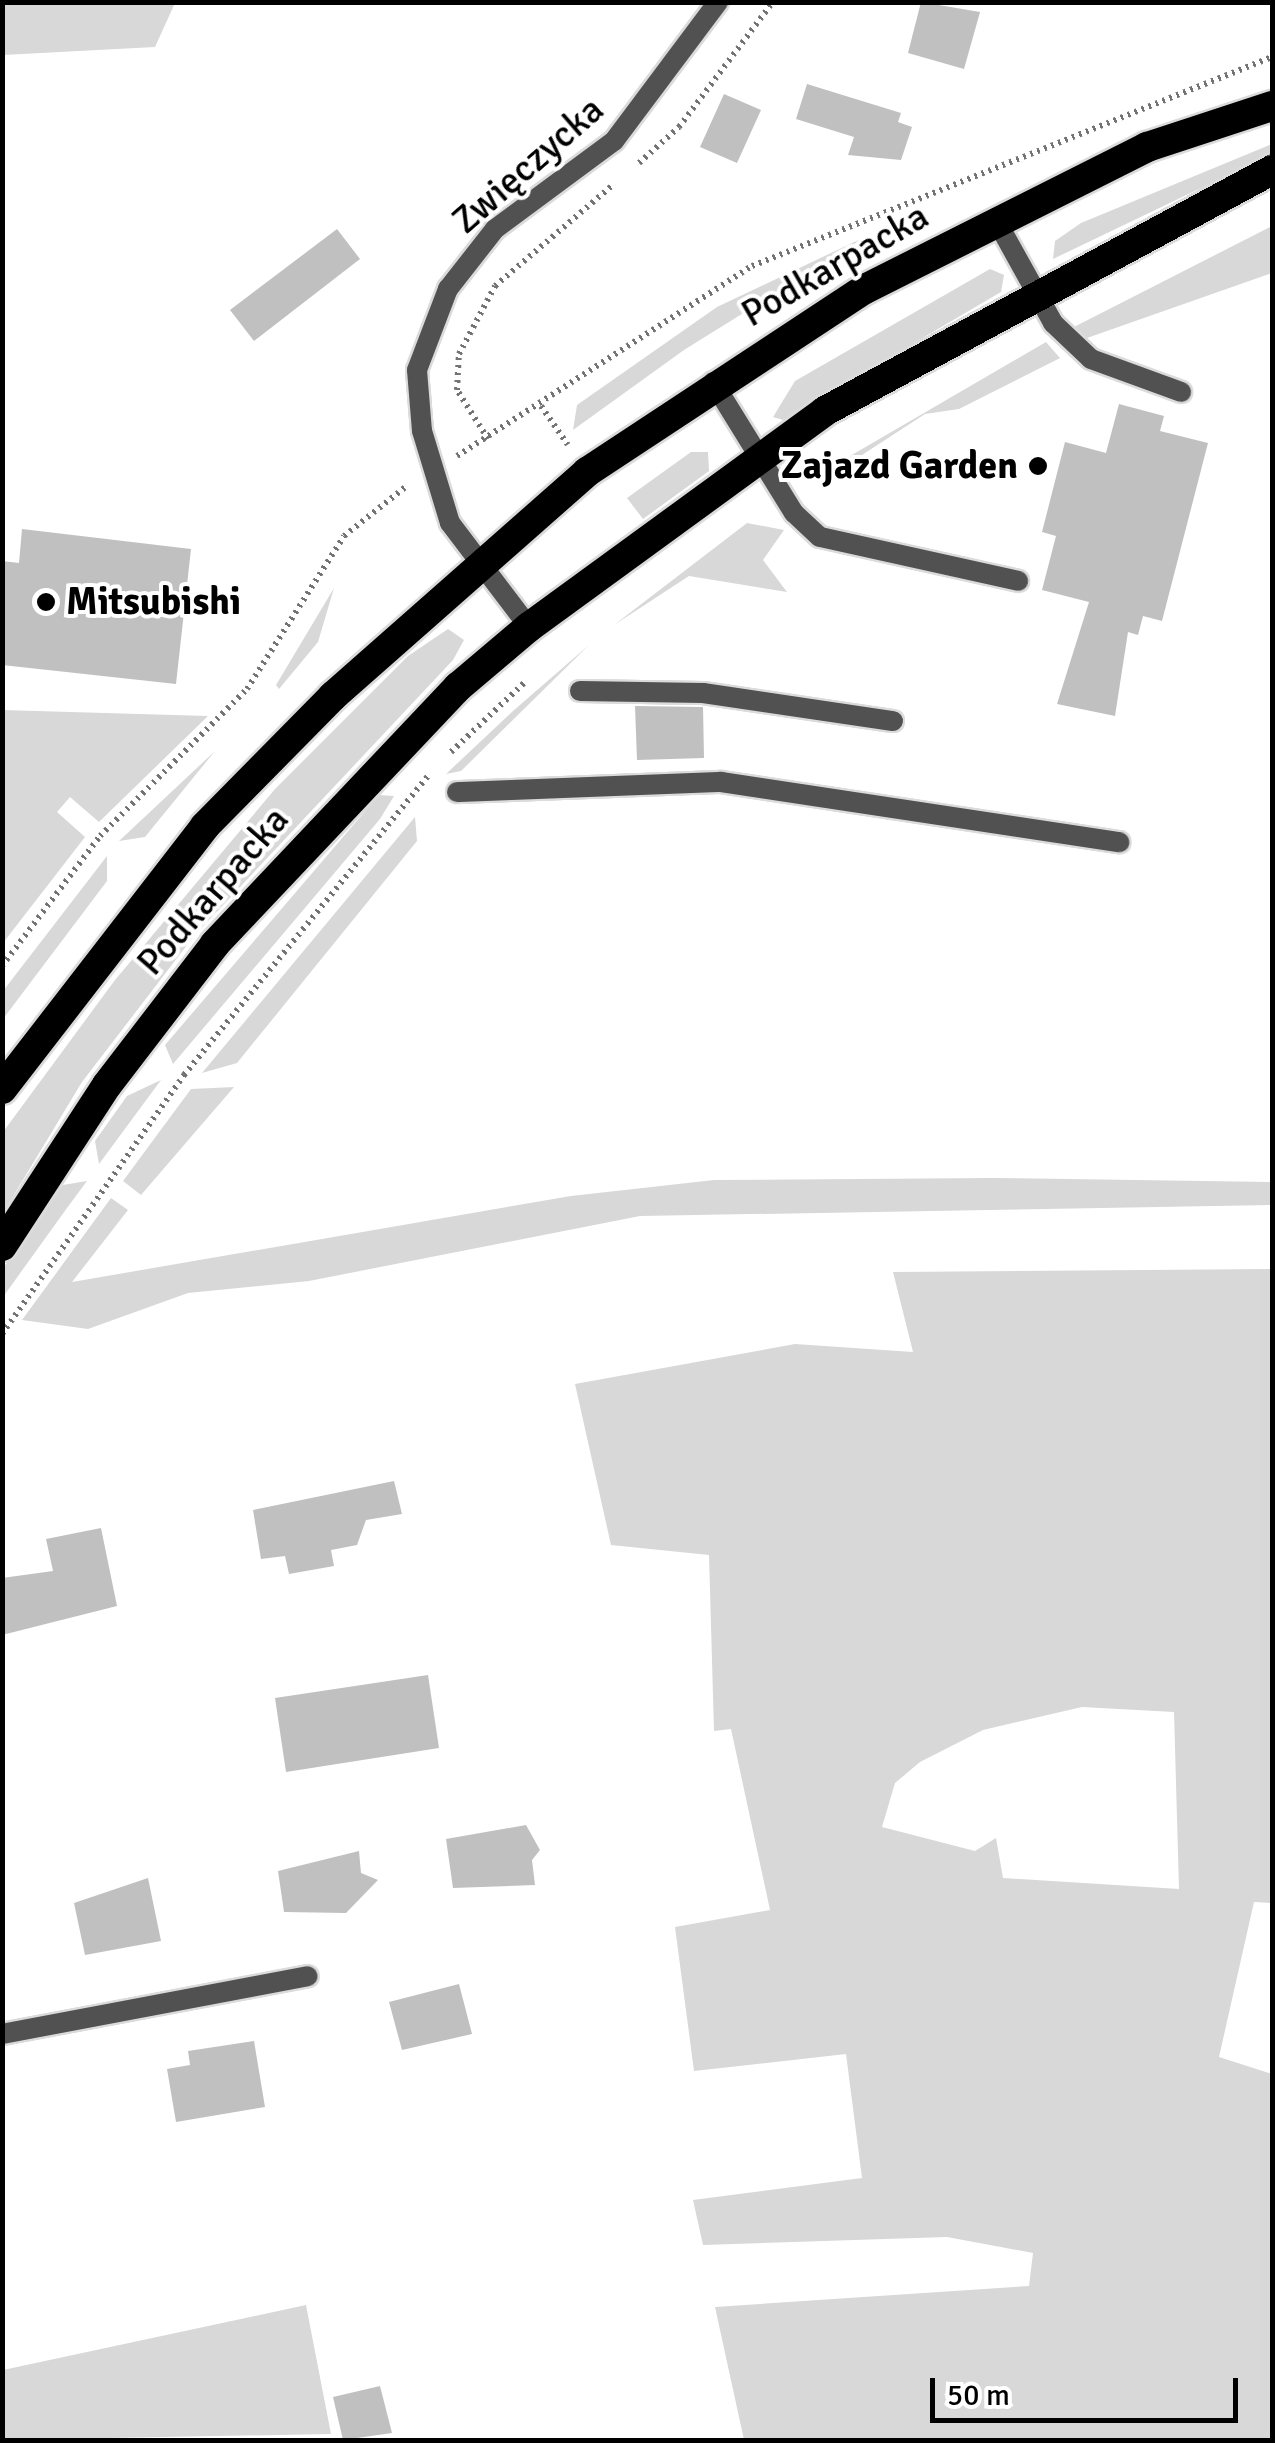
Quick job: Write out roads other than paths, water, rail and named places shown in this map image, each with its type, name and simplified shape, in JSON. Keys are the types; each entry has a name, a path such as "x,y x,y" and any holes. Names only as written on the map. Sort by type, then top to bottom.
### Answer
{"highway":[{"name":"Podkarpacka","path":"2,1088 205,826 477,563 713,382 996,220 1147,147 1272,106"},
{"name":"Podkarpacka","path":"2,1246 107,1085 215,944 446,700 529,626 762,452 1034,291 1272,170"}],"street":[{"name":"Zwięczycka","path":"477,563 450,523 433,470 417,370 448,289 495,230 614,141 718,2"},
{"path":"996,220 1034,291 1090,359 1181,392"},
{"path":"713,382 762,452 794,513 820,537 1018,582"},
{"path":"477,563 529,626"},
{"path":"580,691 704,693 893,721"},
{"path":"457,792 721,782 1120,842"},
{"path":"2,2034 308,1976"}],"place":[{"name":"Zajazd Garden","path":"1038,466"},
{"name":"Mitsubishi","path":"46,602"}]}
